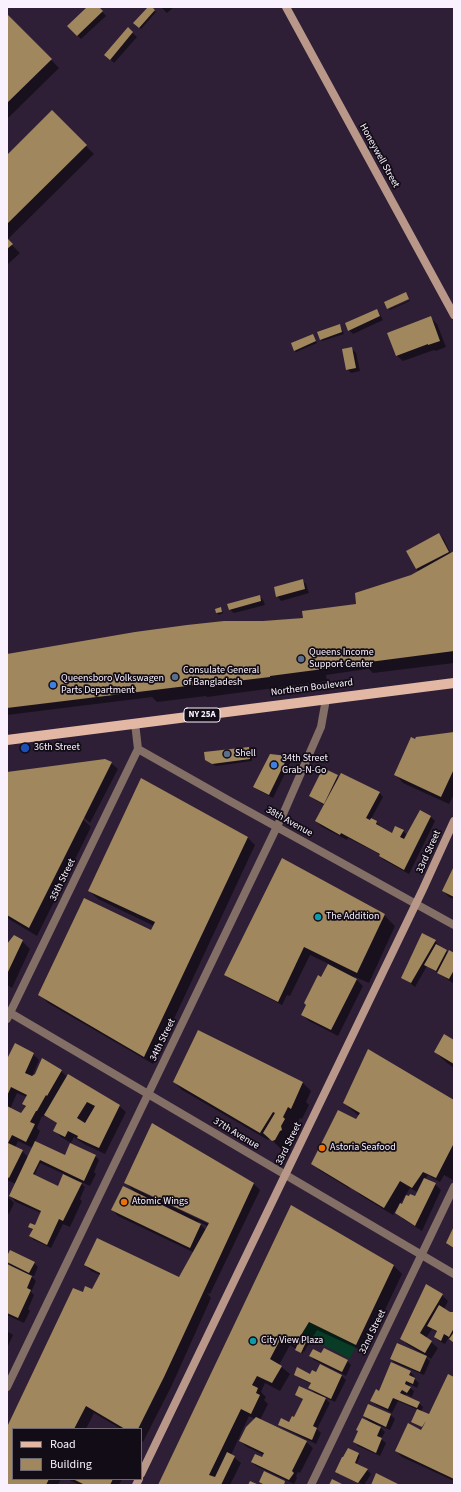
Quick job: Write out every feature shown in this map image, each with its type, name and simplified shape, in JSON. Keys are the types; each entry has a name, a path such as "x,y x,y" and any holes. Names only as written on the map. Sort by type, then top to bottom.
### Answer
{"main road":[{"name":"Honeywell Street","path":"286,7 454,315"},
{"name":"Northern Boulevard","path":"7,740 454,683"},
{"name":"33rd Street","path":"142,1472 416,904 454,821"}],"street":[{"name":"34th Street","path":"7,1387 277,826 321,727 326,699"},
{"path":"135,723 138,749"},
{"name":"38th Avenue","path":"138,749 454,924"},
{"name":"35th Street","path":"8,1015 138,749"},
{"name":"37th Avenue","path":"8,1015 148,1094 454,1274"},
{"name":"32nd Street","path":"311,1485 454,1188"}],"green space":[{"path":"309,1322 356,1346 350,1359 302,1334"}],"building":[{"path":"87,7 99,7 103,11 77,36 67,26"},
{"path":"148,7 152,7 155,10 139,28 133,23"},
{"path":"7,14 52,59 7,103"},
{"path":"128,27 133,32 110,60 104,55"},
{"path":"52,110 87,145 7,224 7,155"},
{"path":"7,238 13,244 7,249"},
{"path":"406,292 409,299 387,309 384,302"},
{"path":"377,309 380,316 348,331 345,323"},
{"path":"431,316 440,341 396,356 387,333"},
{"path":"340,324 342,332 320,340 317,332"},
{"path":"313,334 316,341 294,351 291,343"},
{"path":"352,347 356,368 346,370 342,349"},
{"path":"439,533 449,552 416,569 406,551"},
{"path":"454,551 454,651 331,667 270,677 7,708 7,654 135,632 187,625 224,621 263,621 303,618 302,611 356,604 355,593 411,575"},
{"path":"303,579 305,589 276,597 274,587"},
{"path":"260,595 261,601 229,610 227,604"},
{"path":"221,607 222,612 216,613 215,609"},
{"path":"454,732 454,769 441,797 394,775 411,737 415,739 416,737"},
{"name":"Shell","path":"249,747 250,759 212,764 205,760 204,752"},
{"path":"270,754 288,756 269,795 253,787"},
{"path":"105,759 112,762 29,928 7,915 7,772"},
{"path":"323,768 338,775 324,804 309,796"},
{"path":"341,773 380,792 366,818 370,820 371,818 377,821 376,824 392,833 395,826 404,830 400,837 404,839 420,810 431,816 404,870 379,856 380,854 315,821"},
{"path":"141,778 248,837 144,1057 38,995 84,898 151,930 155,922 88,891"},
{"name":"The Addition","path":"282,858 385,914 357,973 304,947 278,1002 224,975"},
{"path":"454,866 454,897 442,891"},
{"path":"422,933 436,940 411,983 401,978"},
{"path":"14,935 23,940 7,974 7,944"},
{"path":"436,944 447,950 436,971 424,965"},
{"path":"449,950 454,953 454,970 449,979 437,973"},
{"path":"328,964 357,979 331,1030 301,1015 306,1005 304,1003 318,975 321,977"},
{"path":"198,1030 303,1082 291,1109 288,1107 283,1117 285,1119 281,1126 282,1130 275,1140 272,1141 263,1133 275,1113 273,1112 260,1133 173,1082"},
{"path":"444,1034 454,1040 454,1064 434,1052"},
{"path":"15,1043 34,1053 25,1073 32,1076 35,1074 42,1058 62,1070 30,1122 35,1124 26,1142 12,1135 8,1143 23,1150 9,1178 7,1177 7,1106 21,1113 26,1106 22,1104 27,1095 11,1087 7,1096 7,1059"},
{"path":"368,1049 454,1100 454,1143 436,1178 423,1172 412,1188 400,1181 384,1208 311,1164 338,1110 356,1119 360,1113 343,1103"},
{"path":"68,1074 120,1105 99,1148 77,1138 78,1136 68,1131 65,1137 53,1131 57,1123 44,1115","holes":["87,1102 95,1106 85,1123 77,1118"]},
{"path":"152,1123 254,1183 164,1377 138,1428 123,1428 86,1406 75,1428 12,1428 12,1480 48,1480 46,1485 7,1485 7,1427 73,1288 83,1292 85,1286 92,1289 100,1274 84,1265 97,1238 179,1277 209,1223 124,1183"},
{"path":"35,1141 65,1155 70,1143 96,1155 84,1181 40,1160 33,1174 58,1186 63,1174 82,1183 63,1221 59,1219 47,1245 29,1236 33,1229 28,1227 30,1223 35,1225 41,1211 9,1196"},
{"path":"424,1178 436,1183 415,1226 395,1213 400,1203 402,1204 406,1195 409,1196 410,1194 415,1196"},
{"path":"123,1186 201,1224 190,1248 111,1210"},
{"name":"City View Plaza","path":"291,1205 394,1265 356,1345 309,1322 295,1345 281,1338 270,1359 282,1366 272,1383 257,1376 252,1385 258,1388 256,1393 260,1395 251,1414 241,1409 209,1475 215,1477 227,1452 235,1456 221,1485 158,1485"},
{"path":"454,1226 454,1248 446,1243"},
{"path":"10,1250 35,1262 29,1273 7,1262 7,1256"},
{"path":"7,1264 32,1276 27,1288 31,1290 18,1318 7,1313"},
{"path":"426,1284 443,1294 420,1333 432,1341 425,1353 400,1339"},
{"path":"439,1305 450,1312 454,1312 454,1328 449,1337 444,1334 441,1341 434,1337 437,1331 427,1326"},
{"path":"454,1332 454,1343 449,1339"},
{"path":"301,1337 307,1340 301,1353 295,1350"},
{"path":"397,1343 427,1356 420,1372 390,1359"},
{"path":"324,1348 348,1360 342,1372 309,1356 313,1349 321,1353"},
{"path":"391,1362 411,1371 409,1375 415,1378 413,1384 406,1381 405,1384 411,1387 407,1393 402,1390 400,1393 420,1402 417,1408 393,1398 388,1409 370,1401 376,1389 379,1391"},
{"path":"320,1364 342,1375 331,1399 308,1388 311,1383 294,1375 297,1367 310,1374 312,1370 316,1372"},
{"path":"448,1374 454,1377 454,1479 395,1451 408,1423 421,1430 426,1421 422,1427 411,1422 417,1409 429,1414"},
{"path":"299,1386 326,1398 313,1426 317,1428 312,1440 278,1425 281,1418 289,1422 292,1416 294,1417 303,1399 295,1395"},
{"path":"368,1404 391,1414 386,1427 363,1416"},
{"path":"256,1417 307,1441 292,1471 294,1473 289,1480 251,1462 255,1454 262,1457 264,1453 239,1441 246,1427"},
{"path":"362,1418 381,1427 377,1436 382,1438 376,1453 353,1442 358,1431 356,1430"},
{"path":"348,1448 359,1453 355,1463 368,1469 358,1483 335,1472"},
{"path":"264,1471 285,1481 284,1485 265,1485 259,1482"},
{"path":"376,1473 400,1485 371,1485"},
{"path":"332,1479 344,1485 329,1485"},
{"path":"75,1480 112,1480 110,1485 85,1485"},
{"path":"250,1481 259,1485 248,1485"}],"place":[{"name":"Queens Income Support Center","path":"301,659"},
{"name":"Consulate General of Bangladesh","path":"175,677"},
{"name":"Queensboro Volkswagen Parts Department","path":"53,685"},
{"name":"36th Street","path":"25,748"},
{"name":"Shell","path":"227,754"},
{"name":"34th Street Grab-N-Go","path":"274,765"},
{"name":"The Addition","path":"318,917"},
{"name":"Astoria Seafood","path":"322,1148"},
{"name":"Atomic Wings","path":"124,1202"},
{"name":"City View Plaza","path":"253,1341"}]}
